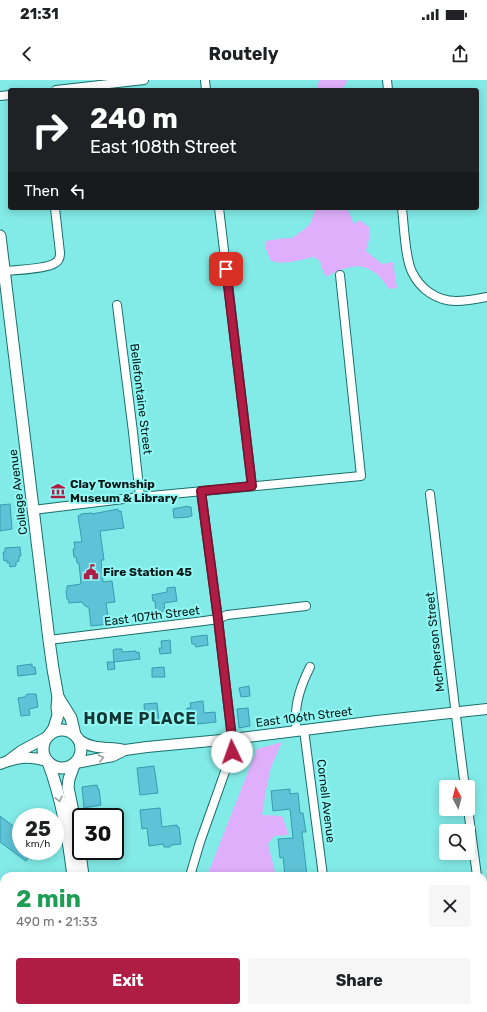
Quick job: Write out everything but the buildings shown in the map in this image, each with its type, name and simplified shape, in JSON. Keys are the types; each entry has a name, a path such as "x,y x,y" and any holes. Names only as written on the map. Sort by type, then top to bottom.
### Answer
{"main road":[{"name":"College Avenue","path":"0,236 4,271 4,306 58,697 58,715 54,728 48,736"},
{"name":"College Avenue","path":"58,697 71,718 77,737"},
{"path":"75,764 61,768 53,766 48,761 44,755 43,749 44,742 48,736 57,730 63,730 71,732 81,743 82,750 80,757 75,764 69,779 68,787 78,837 82,872"},
{"path":"48,761 55,781 62,811 72,872"}],"street":[{"path":"74,88 144,80"},
{"path":"4,271 44,267 52,265 60,258 55,210"},
{"path":"219,210 252,486"},
{"path":"402,210 408,259 412,272 425,289 436,296 456,301 487,297"},
{"path":"33,510 140,497 361,476 340,275"},
{"name":"Bellefontaine Street","path":"117,305 140,497"},
{"path":"191,872 200,842 232,752 232,739 218,619 201,491"},
{"name":"McPherson Street","path":"430,494 464,780"},
{"name":"East 107th Street","path":"49,640 218,619 227,615 306,606"},
{"name":"Cornell Avenue","path":"310,667 302,686 296,716 301,730 323,872"},
{"name":"East 106th Street","path":"77,737 89,746 125,750 487,709"},
{"path":"5,762 48,736"},
{"name":"East 106th Street","path":"75,764 113,756 125,750"},
{"path":"5,762 32,758 48,761"},
{"path":"469,816 476,872"}],"shaded area":[{"path":"319,80 346,80 347,82 342,88 317,88"},
{"path":"314,210 348,210 354,224 360,220 369,227 369,239 366,251 382,264 393,262 397,288 389,289 376,274 362,267 350,267 326,277 320,261 314,257 298,261 271,261 266,249 266,241 292,238 310,224 315,211"},
{"path":"282,742 271,767 262,815 282,816 289,835 274,836 268,844 275,872 209,872 257,749"}],"place":[{"name":"Clay Township Museum & Library","path":"58,491"},
{"name":"Fire Station 45","path":"91,572"}],"district":[{"name":"HOME PLACE","path":"140,718"}],"route":[{"path":"226,269 252,486 201,491 225,678 233,747 232,752"}]}
